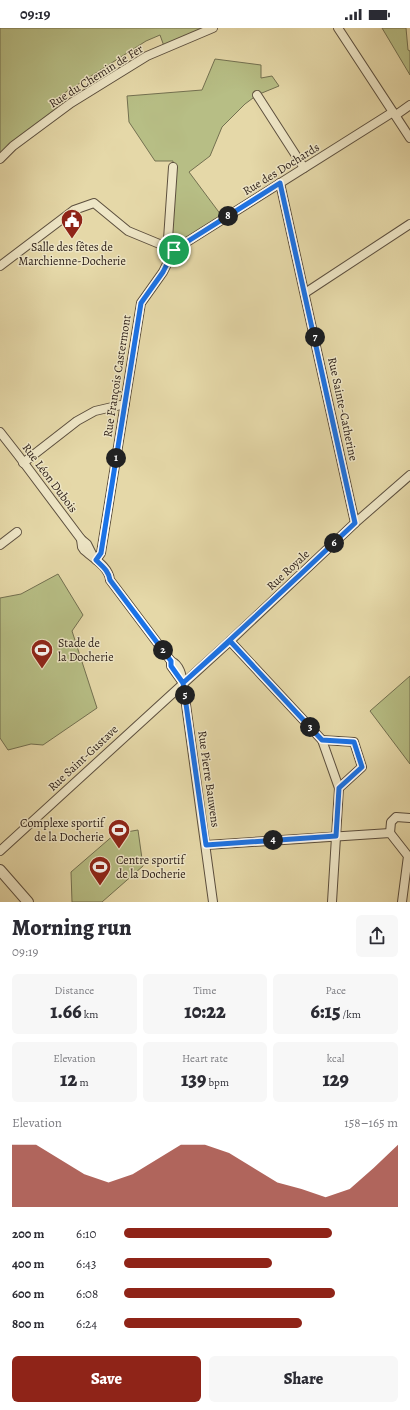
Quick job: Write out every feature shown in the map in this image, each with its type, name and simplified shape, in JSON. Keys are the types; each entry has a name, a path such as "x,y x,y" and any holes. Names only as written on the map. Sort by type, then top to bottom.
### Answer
{"street":[{"name":"Rue du Chemin de Fer","path":"0,159 13,146 71,104 147,56 213,28"},
{"path":"338,28 410,138"},
{"path":"257,96 304,168"},
{"name":"Rue des Dochards","path":"174,250 304,168 410,105"},
{"path":"173,167 168,239 174,250"},
{"name":"Rue Sainte-Catherine","path":"280,183 355,523"},
{"path":"0,266 74,210 94,203 128,231 174,250"},
{"path":"305,293 410,224"},
{"name":"Rue François Castermont","path":"96,560 101,553 141,303 163,272 174,250"},
{"path":"23,463 77,422 95,411 125,404"},
{"name":"Rue Léon Dubois","path":"0,432 81,539 82,547 110,575 110,580 171,661 171,666 183,683"},
{"name":"Rue Royale","path":"183,683 230,641 355,523 410,475"},
{"path":"0,545 17,532"},
{"path":"230,641 322,740 339,788 332,902"},
{"name":"Rue Pierre Bauwens","path":"183,683 213,902"},
{"name":"Rue Saint-Gustave","path":"0,851 183,683"},
{"path":"322,740 354,742 362,767 339,788"},
{"path":"402,902 409,856 390,833 391,822 396,817 410,818"},
{"path":"206,845 390,833"},
{"path":"0,870 28,902"}],"green space":[{"path":"0,28 206,28 165,49 160,35 146,41 55,99 62,110 0,159"},
{"path":"382,28 406,28 408,50 410,51 410,75"},
{"path":"215,59 261,65 261,78 272,76 279,86 257,95 245,104 222,127 210,156 189,172 224,219 174,250 168,239 173,161 155,161 129,122 127,96 202,90"},
{"name":"Stade de la Docherie","path":"58,574 83,615 72,631 97,708 43,745 31,744 8,750 0,738 0,598 21,594"},
{"path":"410,676 410,764 370,711"},
{"name":"Complexe sportif de la Docherie","path":"138,830 143,866 102,902 72,902 71,872 115,834"}],"place":[{"name":"Salle des fêtes de Marchienne-Docherie","path":"72,240"},
{"name":"Stade de la Docherie","path":"42,670"},
{"name":"Complexe sportif de la Docherie","path":"119,850"},
{"name":"Centre sportif de la Docherie","path":"100,886"}],"route":[{"path":"174,250 163,272 141,303 101,553 96,560 105,568 110,575 110,580 171,661 171,666 174,672 183,683 230,641 322,740 354,742 362,767 339,788 336,836 206,845 183,683 193,674 230,641 355,523 280,183 174,250"}]}
